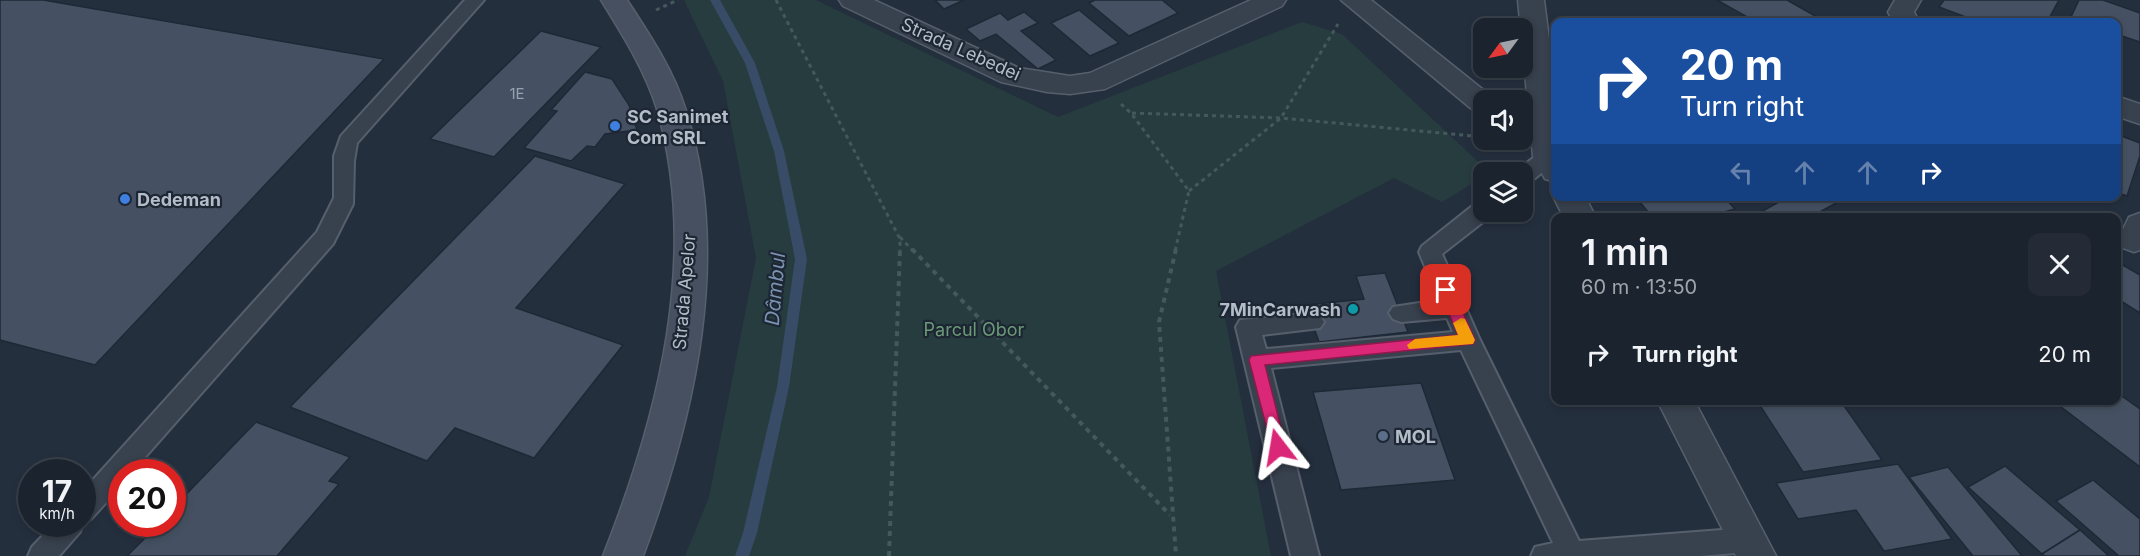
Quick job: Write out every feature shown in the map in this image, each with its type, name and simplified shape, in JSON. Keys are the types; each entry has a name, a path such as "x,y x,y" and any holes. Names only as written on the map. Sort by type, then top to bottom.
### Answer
{"street":[{"name":"Strada Apelor","path":"614,0 655,68 672,109 685,162 690,268 683,336 662,444 636,525 623,556"},
{"name":"Strada Lebedei","path":"852,0 1011,75 1047,83 1070,85 1095,82 1273,0"},
{"path":"1532,0 1551,156"},
{"path":"1904,18 1901,12 1908,0"},
{"path":"1347,10 1473,96"},
{"path":"2121,108 2140,114"},
{"path":"1533,146 1551,163"},
{"path":"1678,405 1752,548"}],"lane":[{"path":"96,495 325,238 341,210 345,192 342,159 348,141 475,0"},
{"path":"1533,173 1551,164"},
{"path":"1473,218 1430,252 1468,340 1572,554"},
{"path":"1401,313 1454,308"},
{"path":"1305,556 1248,327 1312,322"},
{"path":"1257,360 1468,340"},
{"path":"42,556 59,537"},
{"path":"1545,556 1752,548"}],"path":[{"path":"673,3 678,0"},
{"path":"776,0 900,239 889,556"},
{"path":"1176,556 1159,322 1189,191 1281,118 1347,10"},
{"path":"1095,82 1131,112 1189,191"},
{"path":"1131,112 1281,118 1473,136"},
{"path":"897,234 1172,517"}],"green space":[{"name":"Parcul Obor","path":"684,0 816,0 1058,117 1302,22 1342,34 1478,162 1473,162 1473,183 1442,202 1394,178 1216,271 1271,556 685,556 709,497 756,258 723,81"}],"building":[{"name":"Dedeman","path":"0,0 43,0 384,59 95,365 0,340"},
{"path":"935,0 964,0 944,9"},
{"path":"1095,0 1162,0 1178,13 1129,36 1089,3"},
{"path":"1717,0 1787,0 1817,17 1815,18 1749,18"},
{"path":"1944,0 2059,0 2049,18 1968,18 1939,7"},
{"path":"2079,0 2103,0 2140,13 2140,42 2121,36 2121,18 2071,17"},
{"path":"1079,10 1119,43 1090,56 1051,23"},
{"path":"1024,12 1038,23 1021,31 1056,60 1038,69 996,34 980,41 966,29 1000,13 1008,20"},
{"path":"541,31 601,47 494,157 430,139"},
{"path":"585,72 612,79 629,105 637,130 605,134 595,147 587,146 571,161 524,148 557,111 551,110"},
{"path":"2121,136 2140,143 2140,156 2127,196 2121,194"},
{"path":"535,156 625,184 516,308 623,345 534,458 455,428 427,461 290,407"},
{"path":"1639,201 1728,201 1735,209 1720,213 1649,213"},
{"path":"1781,201 1840,201 1818,213 1759,213"},
{"path":"2121,264 2140,275 2140,313 2121,301"},
{"name":"7MinCarwash","path":"1385,273 1408,332 1319,342 1306,305 1364,299 1356,276"},
{"name":"MOL","path":"1421,383 1455,480 1341,490 1313,392"},
{"path":"2121,396 2140,409 2140,467 2059,405 2121,405"},
{"path":"1760,405 1844,405 1882,460 1803,472"},
{"path":"256,422 350,457 329,481 339,484 277,556 127,556 146,537 186,537 186,494"},
{"path":"1898,464 1952,539 1884,551 1856,510 1798,519 1776,483"},
{"path":"2005,466 2080,530 2042,554 1968,487"},
{"path":"1948,467 2022,556 1973,556 1909,477"},
{"path":"2093,480 2140,519 2140,556 2119,556 2056,501"},
{"path":"2080,530 2109,556 2045,556 2042,554"}],"waterway":[{"name":"Dâmbul","path":"715,0 750,63 779,151 801,259 783,387 750,533 742,556"}],"slow traffic":[{"path":"1415,345 1468,340 1461,323"}],"place":[{"name":"SC Sanimet Com SRL","path":"615,126"},
{"name":"Dedeman","path":"125,199"},
{"name":"7MinCarwash","path":"1353,309"},
{"name":"MOL","path":"1383,436"}],"route":[{"path":"1278,447 1257,360 1468,340 1446,290"}]}
